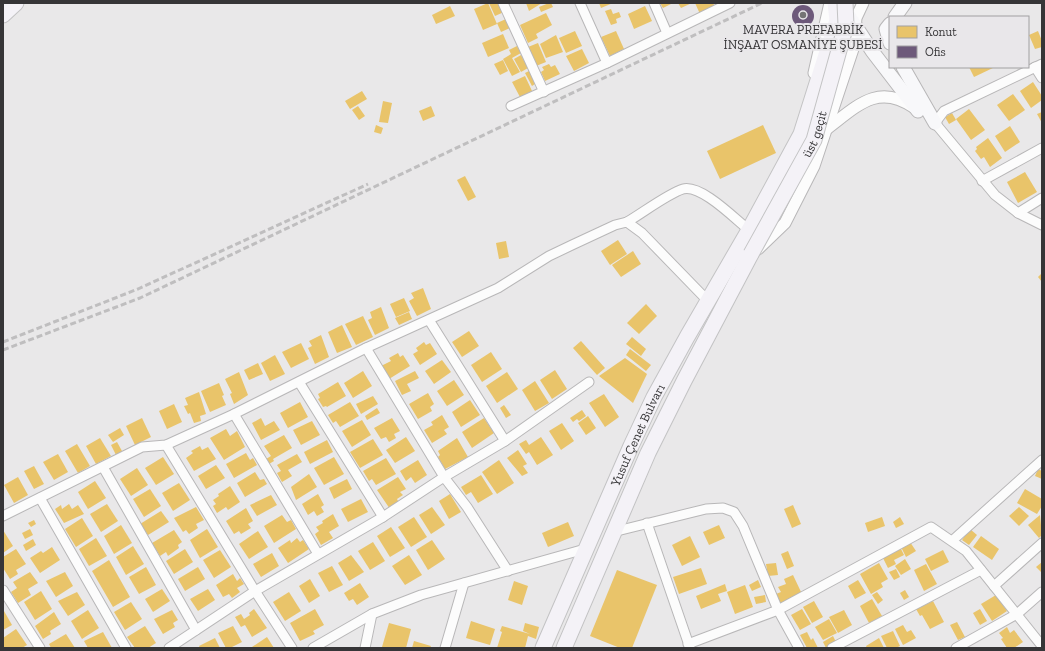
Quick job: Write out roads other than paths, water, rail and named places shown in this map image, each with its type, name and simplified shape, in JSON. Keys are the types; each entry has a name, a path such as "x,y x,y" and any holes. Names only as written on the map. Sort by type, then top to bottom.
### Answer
{"highway":[{"path":"3,10 10,3"},
{"path":"3,15 16,3"},
{"name":"Yusuf Çenet Bulvarı","path":"543,648 644,417 801,134 837,20 835,3"},
{"name":"üst geçit","path":"751,254 814,140 846,25 845,3"},
{"name":"Yusuf Çenet Bulvarı","path":"564,648 613,532 670,408 751,254"}],"main road":[{"path":"841,3 872,51 918,111"},
{"path":"896,16 905,3"},
{"path":"889,25 886,29 889,40"},
{"path":"904,68 936,123"}],"street":[{"path":"503,3 544,92"},
{"path":"580,3 607,63"},
{"path":"654,3 667,33"},
{"path":"511,106 607,63 730,3"},
{"path":"3,516 142,447 166,445 234,414 366,348 498,288 549,256 615,225 627,222 683,189 690,188 701,191 749,230 756,206 800,121 812,79 830,3"},
{"path":"751,254 785,223 814,166 828,128 853,49 856,18 863,3"},
{"path":"936,123 944,111 1038,66 1042,78"},
{"path":"828,128 871,97 886,96 902,99 936,123 982,181 995,194 1018,213 1042,225"},
{"path":"982,181 1042,148"},
{"path":"1018,213 1042,198"},
{"path":"627,222 642,233 708,301"},
{"path":"429,320 505,442"},
{"path":"366,348 444,477 467,508 508,571"},
{"path":"299,382 383,517"},
{"path":"169,648 255,591 383,517 444,477 505,442 589,382"},
{"path":"234,414 318,554"},
{"path":"166,445 255,591 292,648"},
{"path":"953,540 1042,460"},
{"path":"103,467 196,630"},
{"path":"40,498 126,648"},
{"path":"613,532 706,509 723,508 734,512 742,526 778,610 799,648"},
{"path":"647,523 689,646 778,610 931,526 953,540 966,551 1042,646"},
{"path":"994,586 1042,543"},
{"path":"313,648 372,614 421,595 585,549"},
{"path":"832,648 981,570"},
{"path":"445,648 464,583"},
{"path":"3,590 40,648"},
{"path":"1017,614 1042,592"},
{"path":"956,648 1042,601"},
{"path":"365,648 372,614"}],"railway":[{"path":"3,350 140,298 762,3"},
{"path":"3,342 138,289 368,184"}],"place":[{"name":"MAVERA PREFABRİK İNŞAAT OSMANİYE ŞUBESİ","path":"803,15"}]}
